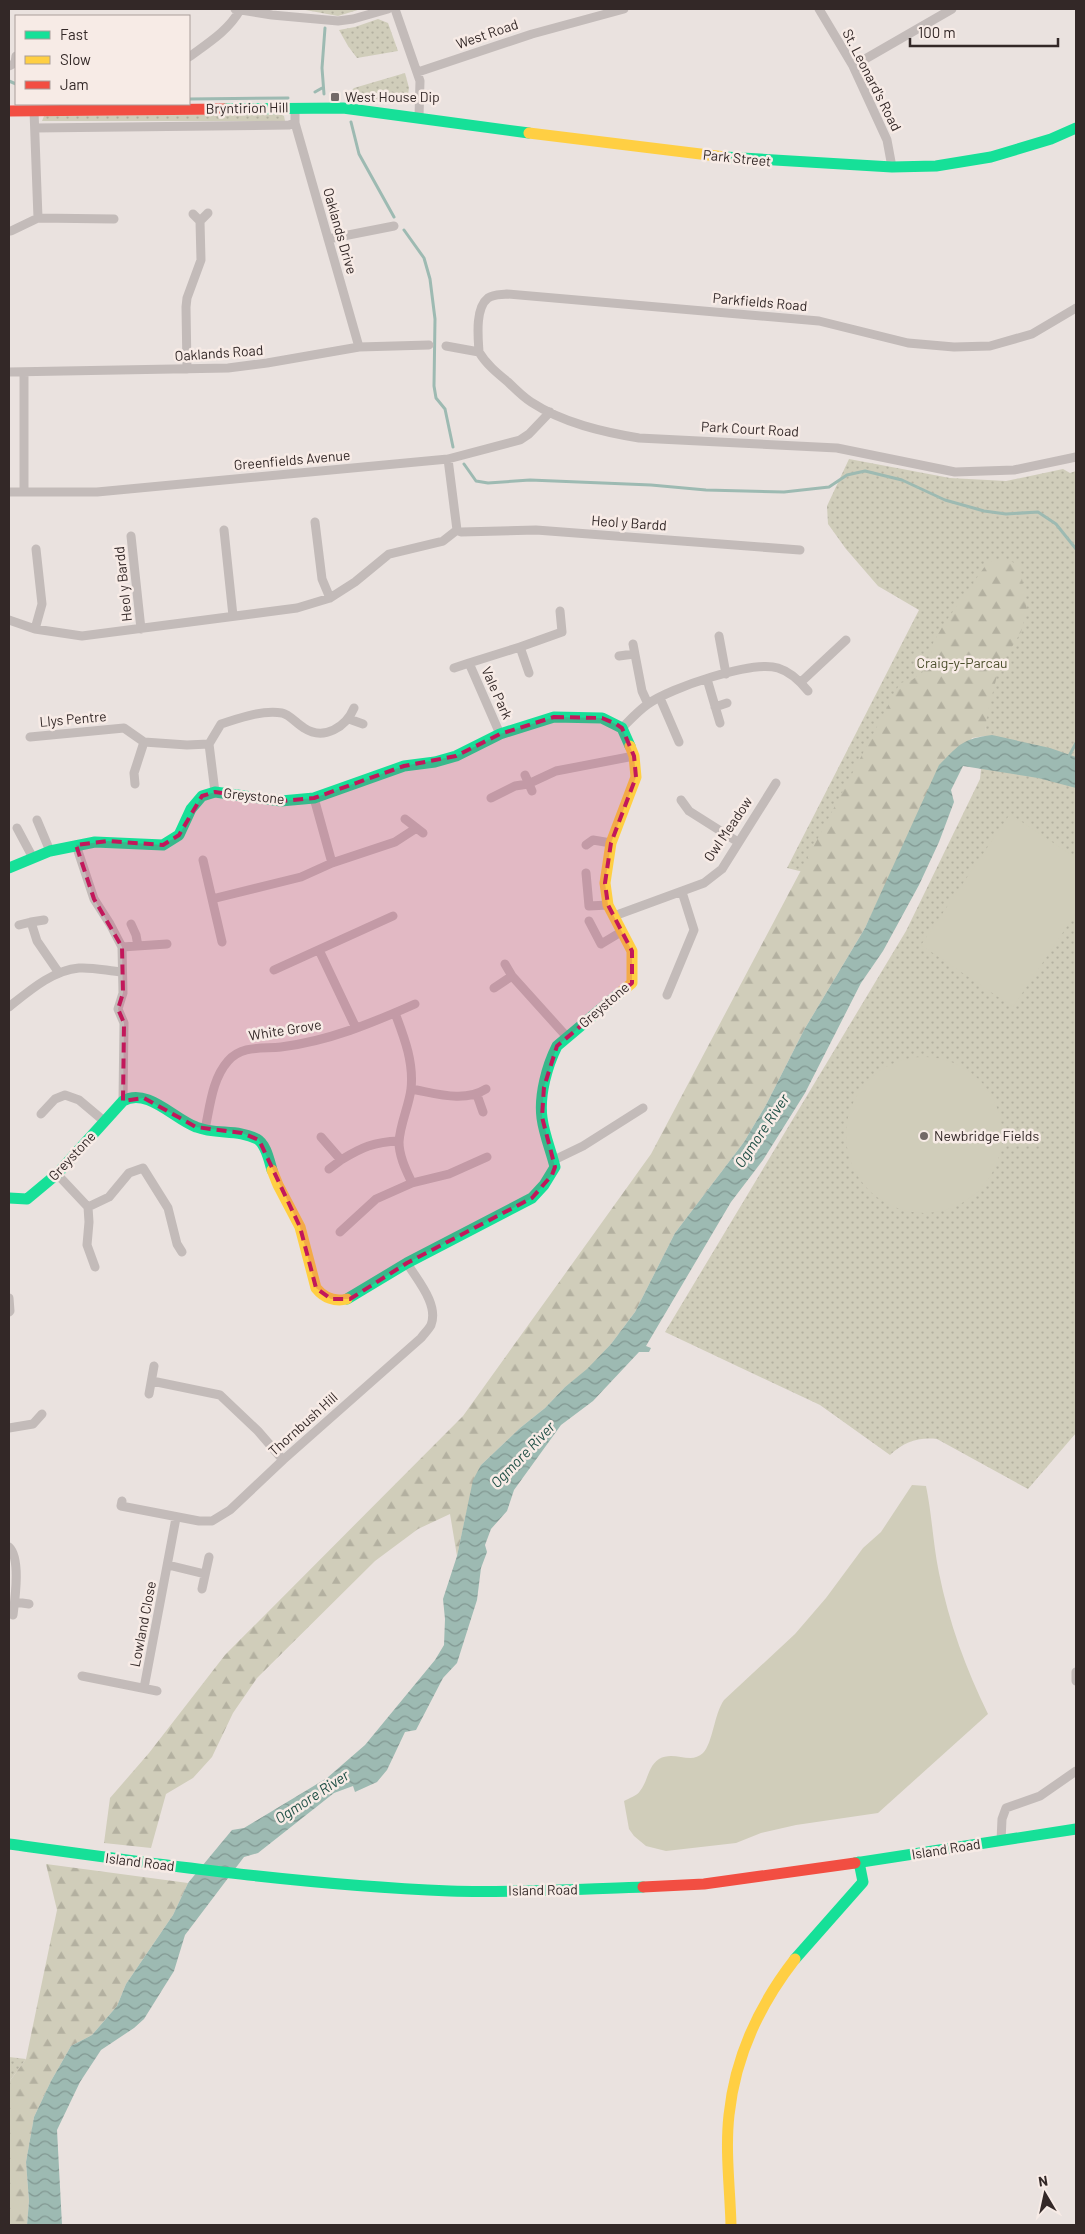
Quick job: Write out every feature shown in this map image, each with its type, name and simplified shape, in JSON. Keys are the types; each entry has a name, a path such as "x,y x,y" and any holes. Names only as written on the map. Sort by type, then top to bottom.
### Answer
{"street":[{"path":"317,9 317,20"},
{"path":"190,56 225,31 233,23 238,10 338,21 353,19 388,9"},
{"path":"395,9 421,84 419,117"},
{"name":"West Road","path":"418,72 532,34 624,9"},
{"name":"St. Leonard's Road","path":"819,9 853,66 888,140 892,167"},
{"path":"853,66 952,9"},
{"name":"Oaklands Drive","path":"295,108 295,124 359,347"},
{"name":"Bryntirion Hill","path":"9,111 343,108 396,114"},
{"path":"34,111 38,218"},
{"name":"Park Street","path":"396,114 618,145 748,160 892,167 936,166 991,157 1051,139 1076,128"},
{"path":"35,128 289,126 295,124"},
{"path":"187,369 186,307 201,260 200,220 193,214"},
{"path":"200,220 208,214"},
{"path":"11,231 38,218 114,219"},
{"path":"328,239 394,226"},
{"name":"Parkfields Road","path":"479,352 482,305 494,295 507,294 819,321 908,343 954,347 990,346 1032,334 1076,308"},
{"name":"Oaklands Road","path":"9,372 187,369 267,364 359,347 429,345"},
{"path":"446,346 479,352"},
{"name":"Park Court Road","path":"479,352 484,360 531,402 583,425 640,438 837,448 954,472 1014,470 1076,457"},
{"path":"24,372 24,491"},
{"name":"Greenfields Avenue","path":"9,492 97,492 448,459 520,440 529,434 550,412"},
{"path":"448,459 457,530"},
{"path":"315,522 322,579 330,598"},
{"path":"224,530 233,616"},
{"name":"Heol y Bardd","path":"9,620 36,630 82,636 297,608 330,598 355,582 389,554 443,541 457,530 461,532 536,530 800,550"},
{"name":"Heol y Bardd","path":"131,536 141,629"},
{"path":"36,548 42,604 36,630"},
{"name":"Vale Park","path":"454,668 562,632 560,611"},
{"path":"719,636 726,674"},
{"path":"801,682 846,640"},
{"path":"633,644 642,691 648,704"},
{"path":"520,647 529,673"},
{"path":"619,656 634,654"},
{"name":"Vale Park","path":"469,663 500,734"},
{"path":"622,728 648,704 660,698 707,679 764,666 777,667 790,673 808,691"},
{"path":"707,679 720,723"},
{"path":"660,698 679,742"},
{"path":"715,707 727,703"},
{"path":"215,792 209,744 221,724 253,714 283,713 305,730 321,733 336,729 349,719 354,708"},
{"name":"Greystone","path":"9,868 50,851 76,845 108,841 163,845 179,835 191,809 202,796 215,792 281,801 314,798 404,766 436,762 456,756 500,734 554,718 602,718 622,728 634,756 636,777 611,843 605,883 608,905 632,951 632,983 557,1046 544,1087 542,1117 554,1160"},
{"path":"349,719 363,724"},
{"name":"Llys Pentre","path":"30,737 124,728 144,742"},
{"path":"135,784 134,773 144,742 187,745 209,744"},
{"path":"491,798 515,786 530,788 556,771 634,756"},
{"path":"525,775 530,788"},
{"name":"Owl Meadow","path":"614,916 704,883 722,869 776,783"},
{"path":"314,798 332,863"},
{"path":"681,800 689,811 738,842"},
{"path":"681,818 689,811"},
{"path":"212,899 301,877 332,863 395,842 419,831 405,819"},
{"path":"37,820 50,851"},
{"path":"17,828 34,858"},
{"path":"586,845 593,840 611,843"},
{"path":"76,845 94,899 122,947 124,993 118,1008 124,1023 123,1101"},
{"path":"203,860 222,942"},
{"path":"586,873 588,906 608,905"},
{"path":"667,995 694,930 682,892"},
{"path":"274,970 393,916"},
{"path":"19,924 44,920"},
{"path":"589,921 601,944 621,932"},
{"path":"32,922 37,941 59,973"},
{"path":"131,924 138,946"},
{"path":"122,947 167,944"},
{"path":"319,950 356,1028"},
{"path":"505,964 512,976 567,1037"},
{"path":"9,1007 29,991 59,973 80,968 122,972"},
{"path":"494,988 512,976"},
{"name":"White Grove","path":"205,1129 216,1081 222,1068 232,1057 249,1048 279,1047 345,1034 415,1004"},
{"path":"395,1013 412,1072 411,1089 399,1140 400,1152 412,1183"},
{"path":"411,1089 467,1097 477,1095 486,1089"},
{"path":"41,1114 55,1099 65,1095 79,1100 104,1122"},
{"path":"477,1095 483,1112"},
{"path":"123,1101 130,1097 144,1098 182,1121 205,1129 251,1136 259,1140 265,1149 278,1185 300,1227 313,1280 321,1294 339,1301 350,1299 407,1264 532,1198 552,1175 555,1167 554,1160 583,1146 642,1108"},
{"name":"Greystone","path":"9,1198 27,1199 57,1174 123,1101"},
{"path":"321,1137 341,1160"},
{"path":"329,1169 362,1147 382,1141 399,1140"},
{"path":"340,1232 376,1199 412,1183 449,1174 487,1157"},
{"path":"88,1207 109,1197 129,1173 143,1168 168,1208 177,1244 182,1252"},
{"path":"57,1174 88,1207 87,1245 95,1267"},
{"name":"Thornbush Hill","path":"121,1507 199,1521 212,1520 230,1510 283,1460 421,1338 430,1325 432,1306 407,1264"},
{"path":"9,1312 10,1298"},
{"path":"149,1394 154,1366"},
{"path":"152,1381 220,1395 258,1431 283,1460"},
{"path":"9,1428 33,1424 42,1414"},
{"name":"Lowland Close","path":"144,1688 176,1518"},
{"path":"9,1547 13,1551 16,1565 13,1615"},
{"path":"202,1589 209,1557"},
{"name":"Lowland Close","path":"168,1565 205,1574"},
{"path":"15,1602 29,1604"},
{"path":"1076,1672 1076,1681"},
{"name":"Lowland Close","path":"82,1676 157,1691"},
{"path":"1001,1840 1002,1819 1006,1808 1040,1796 1076,1771"},
{"name":"Island Road","path":"9,1844 188,1868 322,1882 451,1891 586,1889 704,1884 1076,1829"},
{"path":"731,2225 729,2114 741,2058 764,2003 804,1946 853,1896 862,1882 859,1862"}],"highlighted area":[{"path":"554,717 602,718 616,724 622,728 634,756 636,777 611,843 605,883 608,905 632,951 632,983 557,1046 552,1056 544,1087 542,1117 555,1167 552,1175 532,1198 407,1263 350,1299 331,1299 316,1288 300,1227 259,1140 242,1133 196,1127 144,1098 123,1101 124,1023 118,1009 123,993 122,947 94,899 76,845 108,841 163,845 179,835 202,796 215,792 281,801 314,798 404,766 456,756 500,734"}],"green space":[{"path":"300,9 361,9 338,16"},
{"path":"378,19 388,23 398,51 357,58 339,30"},
{"path":"405,73 409,88 407,101 346,99 347,95 354,88"},
{"path":"280,114 284,116 285,121 42,121 44,116"},
{"name":"Newbridge Fields","path":"849,459 950,478 1006,481 1063,469 1070,473 1076,471 1076,1433 1028,1489 937,1439 912,1441 890,1455 820,1405 665,1332 906,931 980,779 986,723 977,723 870,888 787,868 919,610 878,586 846,549 828,524 827,506"},
{"name":"Craig-y-Parcau","path":"1005,558 1020,566 1027,610 1021,632 999,668 987,715 985,736 972,738 902,850 865,928 804,1030 766,1105 744,1142 675,1233 635,1312 611,1344 587,1370 565,1387 545,1408 520,1428 481,1465 466,1514 457,1556 450,1514 418,1529 375,1561 257,1678 233,1713 212,1757 193,1778 166,1794 151,1848 104,1843 110,1798 149,1753 225,1655 463,1416 651,1154 900,683 912,680 928,668 933,643 944,624 988,562"},
{"path":"1010,814 1076,858 1076,913 1013,1007 921,945"},
{"name":"Newbridge Fields","path":"916,1057 932,1057 947,1060 961,1066 979,1080 993,1098 999,1112 1002,1135 999,1158 993,1172 979,1190 961,1204 947,1210 932,1213 916,1213 901,1210 887,1204 869,1190 859,1178 849,1158 846,1143 846,1127 849,1112 855,1098 869,1080 881,1070 901,1060"},
{"path":"912,1485 926,1486 943,1592 965,1663 988,1714 878,1813 796,1825 761,1833 736,1843 666,1851 646,1846 629,1829 624,1801 639,1793 655,1762 659,1759 671,1756 693,1758 703,1753 709,1742 724,1700 795,1634 826,1598 863,1548 881,1532"},
{"path":"46,1864 188,1883 173,1915 126,1984 117,2006 92,2035 71,2046 51,2081 34,2117 26,2162 29,2201 27,2225 9,2225 9,2082 26,2059 57,1910"},
{"path":"9,2057 26,2059 9,2082"}],"water":[{"name":"Ogmore River","path":"992,735 1050,748 1076,757 1076,788 1038,778 963,766 951,790 954,802 939,842 919,885 883,951 861,983 805,1093 763,1160 731,1202 646,1346 651,1348 649,1352 639,1352 593,1401 561,1425 514,1490 507,1511 491,1529 485,1545 487,1552 481,1568 477,1600 457,1663 443,1678 416,1730 405,1732 387,1770 377,1782 355,1792 353,1786 334,1793 258,1853 244,1857 185,1935 174,1971 144,2019 101,2050 80,2082 57,2130 62,2225 27,2225 29,2201 26,2162 34,2117 51,2081 71,2046 92,2035 117,2006 126,1984 173,1915 188,1883 232,1830 244,1828 327,1778 365,1745 435,1660 444,1645 445,1619 443,1599 457,1556 473,1480 481,1465 587,1369 611,1344 635,1312 675,1233 744,1142 766,1105 804,1030 865,928 939,765 962,744 974,738"}],"waterway":[{"path":"324,94 322,68 325,28"},
{"path":"9,81 15,84"},
{"path":"315,92 322,88"},
{"path":"190,99 288,98"},
{"path":"351,122 359,154 394,217"},
{"path":"404,230 424,258 430,279 435,319 434,386 436,398 445,409 453,447"},
{"path":"464,464 476,481 488,483 530,480 651,485 706,490 784,492 829,487 847,475 865,471 902,480 945,500 984,511 1006,514 1038,512 1056,524 1076,549"},
{"path":"1068,758 1076,743"}],"traffic: fast":[{"path":"225,109 343,108 529,133"},
{"path":"725,157 892,167 936,166 991,157 1051,139 1076,128"},
{"path":"9,868 50,851 95,842 163,845 179,835 191,809 202,796 215,792 281,801 314,798 404,766 435,762 456,756 500,734 554,717 602,718 622,728 630,746"},
{"path":"347,1299 407,1263 532,1198 544,1185 555,1167 544,1130 541,1109 545,1081 553,1054 557,1046 621,992"},
{"path":"9,1198 27,1199 57,1174 123,1101 132,1098 151,1101 196,1127 211,1131 242,1134 257,1139 265,1148 272,1170"},
{"path":"855,1863 1076,1829"},
{"path":"9,1844 229,1873 395,1888 498,1892 643,1887"},
{"path":"795,1959 863,1882 859,1862"}],"traffic: slow":[{"path":"529,133 725,157"},
{"path":"621,992 632,983 632,951 608,905 605,883 611,843 636,777 634,756 630,746"},
{"path":"272,1170 300,1227 316,1288 330,1298 338,1300 347,1299"},
{"path":"731,2225 728,2129 732,2093 737,2072 743,2052 760,2013 782,1976 795,1959"}],"traffic: jam":[{"path":"9,111 225,109"},
{"path":"643,1887 704,1884 855,1863"}],"place":[{"name":"West House Dip","path":"335,97"},
{"name":"Newbridge Fields","path":"924,1136"}]}
